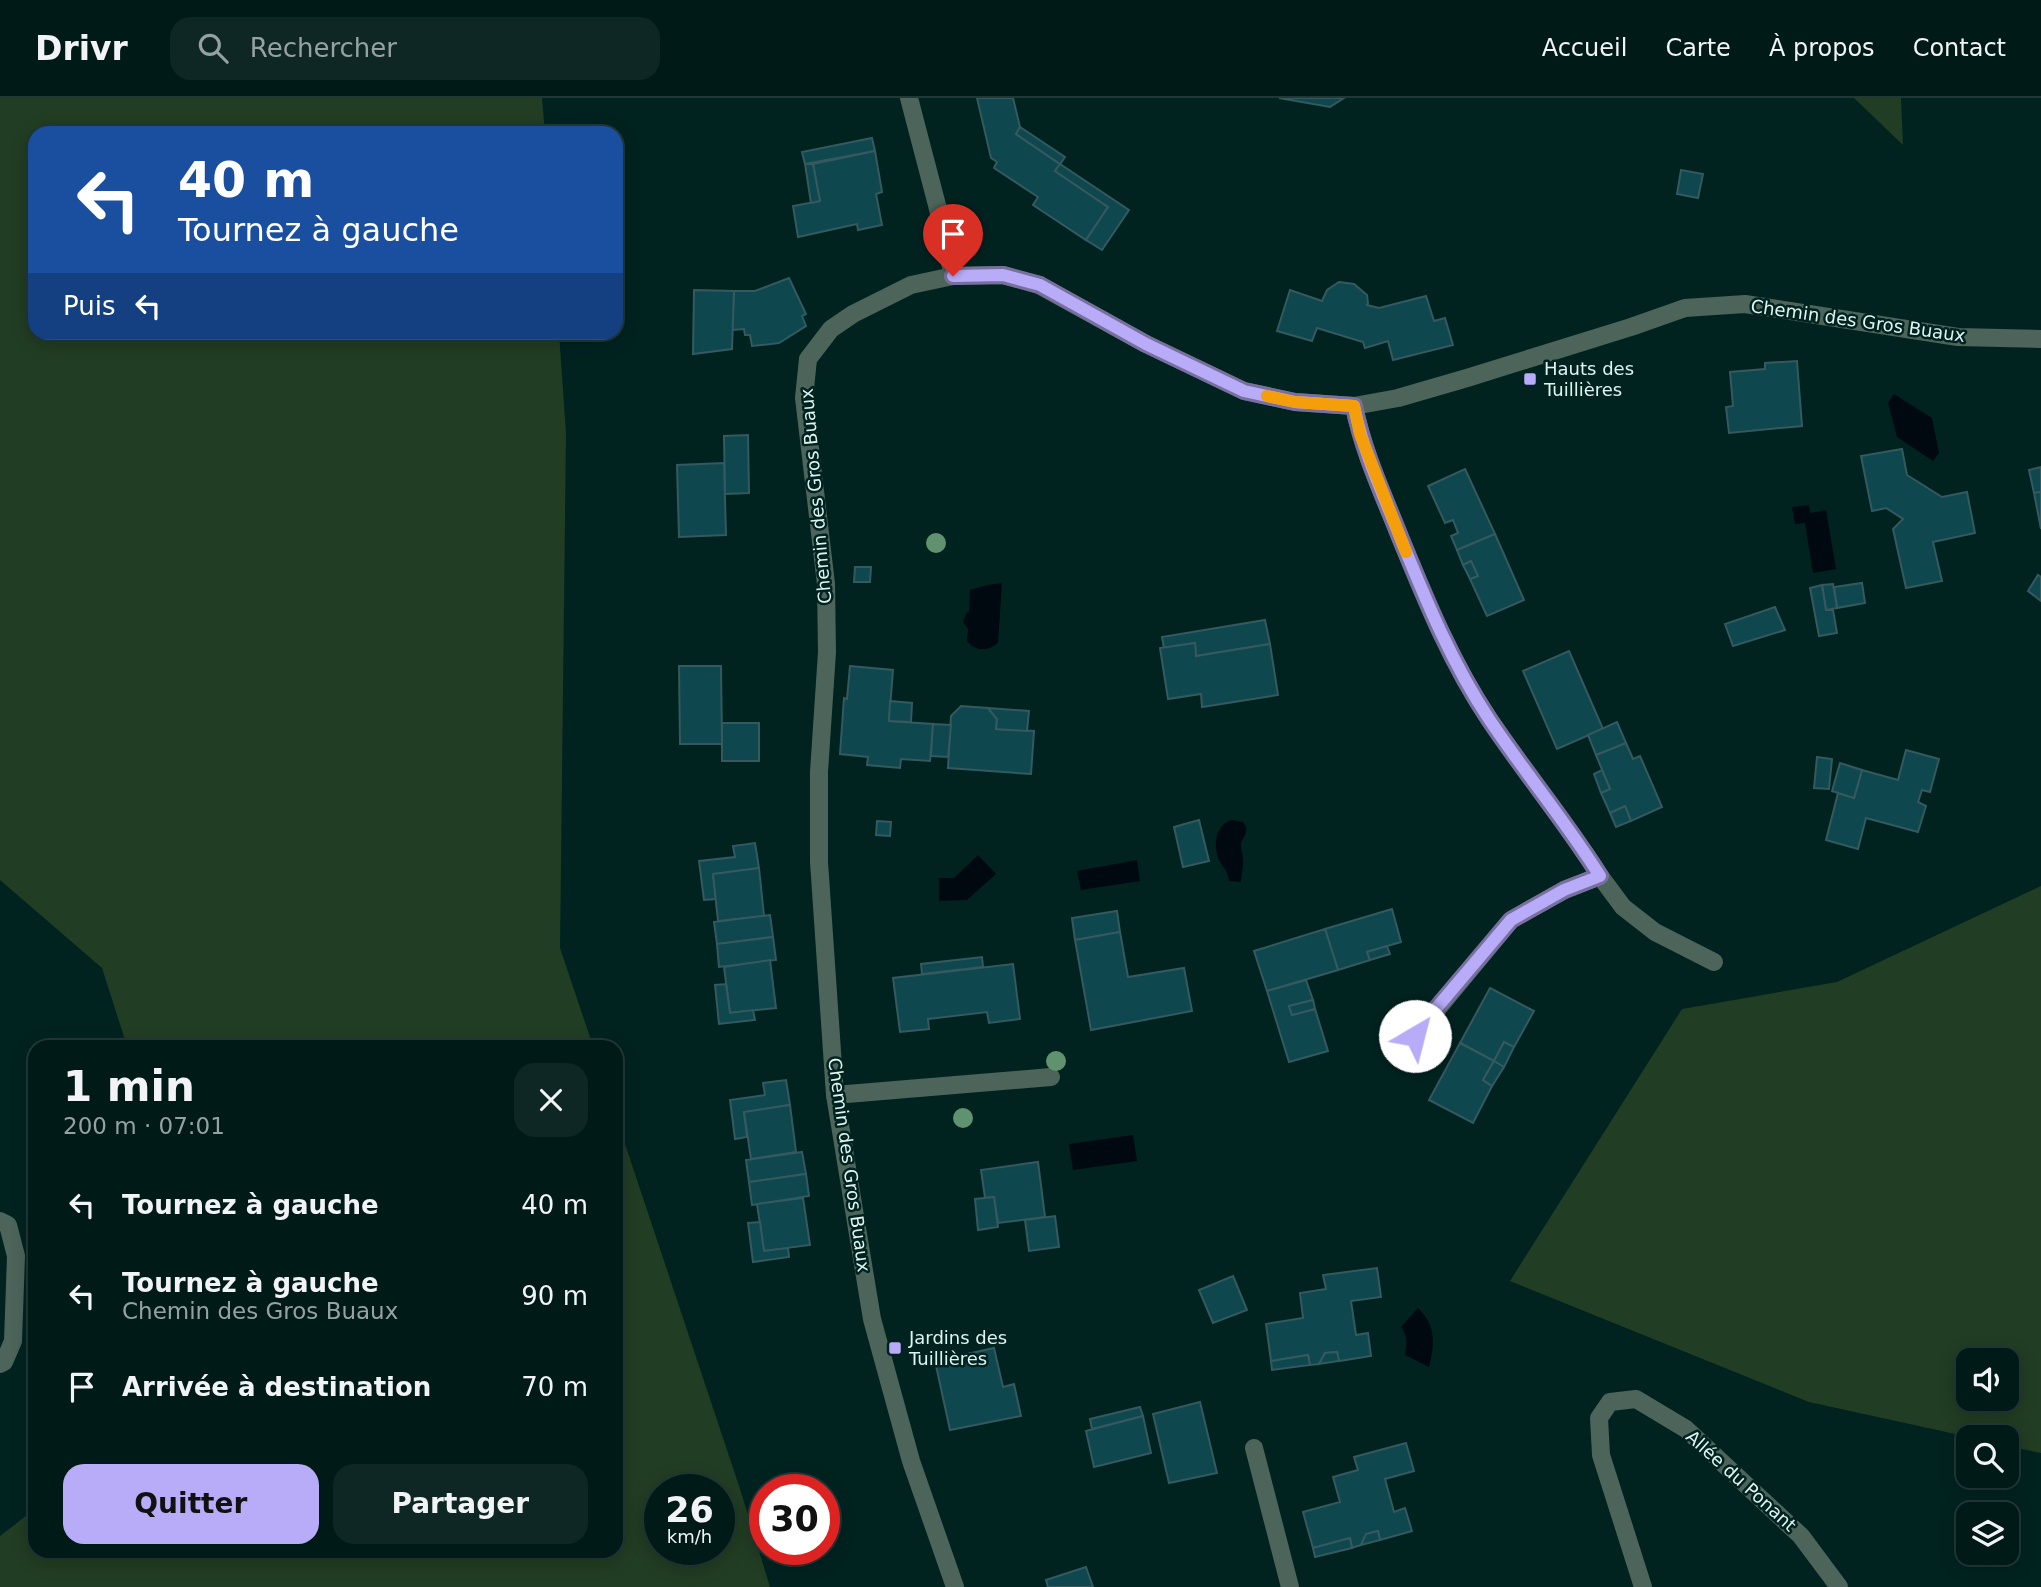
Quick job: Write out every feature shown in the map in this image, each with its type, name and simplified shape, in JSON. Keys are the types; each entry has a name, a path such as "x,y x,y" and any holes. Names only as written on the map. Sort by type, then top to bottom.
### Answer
{"street":[{"path":"909,98 953,276"},
{"name":"Chemin des Gros Buaux","path":"954,1587 911,1461 872,1319 835,1096 819,862 819,772 827,652 826,584 804,398 808,359 831,328 911,285 953,276 1003,275 1040,285 1146,344 1244,391 1295,402 1354,406 1398,398 1467,378 1685,308 1745,304 1958,337 2041,340"},
{"path":"1354,406 1370,463 1430,611 1459,672 1503,739 1623,907 1655,933 1714,962"},
{"path":"1415,1036 1511,920 1564,890 1600,876"},
{"path":"835,1096 1051,1077"},
{"path":"0,1221 8,1225 16,1256 13,1341 4,1362 0,1364"},
{"name":"Allée du Ponant","path":"1643,1587 1601,1455 1599,1418 1610,1402 1636,1399 1686,1429 1801,1536 1839,1587"},
{"path":"1254,1447 1290,1587"}],"green space":[{"path":"0,98 542,98 544,126 28,126 28,340 559,340 566,433 560,948 591,1040 125,1040 102,968 0,880"},
{"path":"1854,98 1901,98 1903,145"},
{"path":"2041,886 2041,1453 2019,1448 2019,1425 1956,1425 1956,1434 1809,1402 1510,1281 1682,1009 1837,982"},
{"path":"623,1138 735,1474 741,1492 749,1518 749,1565 763,1565 770,1587 0,1587 0,1536 28,1514 28,1558 623,1558"}],"shaded area":[{"path":"1894,394 1932,418 1939,453 1933,461 1897,437 1888,403"},
{"path":"1809,505 1810,513 1826,510 1836,569 1813,573 1805,523 1795,524 1792,507"},
{"path":"1002,583 998,643 986,649 978,649 967,641 968,629 963,622 969,611 970,590"},
{"path":"1232,820 1243,822 1246,829 1241,844 1241,882 1229,881 1216,848 1219,831"},
{"path":"978,855 996,874 967,900 939,901 939,878 954,878"},
{"path":"1137,860 1140,881 1081,890 1077,871"},
{"path":"1133,1135 1137,1161 1073,1170 1069,1144"},
{"path":"1418,1308 1431,1328 1432,1350 1429,1367 1405,1355 1406,1340 1401,1327"}],"building":[{"path":"977,98 1013,98 1020,127 1016,134 1060,164 1055,171 1108,207 1086,240 1033,205 1038,197 994,168 997,162 991,158"},
{"path":"1279,98 1344,98 1330,107"},
{"path":"1020,127 1065,157 1060,164 1016,134"},
{"path":"872,138 875,151 805,164 802,152"},
{"path":"875,151 882,192 876,194 882,225 858,230 857,224 798,237 793,206 820,201 813,164"},
{"path":"805,164 813,164 820,201 811,203"},
{"path":"1060,164 1129,210 1102,250 1086,240 1108,207 1055,171"},
{"path":"1681,170 1703,174 1698,198 1677,194"},
{"path":"789,278 806,314 802,316 806,326 779,343 752,346 750,335 745,335 744,329 732,330 734,291 755,291"},
{"path":"1339,282 1354,284 1367,295 1367,305 1379,308 1426,296 1434,321 1445,318 1453,345 1393,360 1388,341 1365,348 1363,342 1317,328 1312,341 1277,331 1290,290 1322,301 1327,290"},
{"path":"694,290 734,291 732,349 693,354"},
{"path":"1797,361 1802,426 1729,433 1726,407 1733,406 1730,372 1765,369 1765,363"},
{"path":"748,435 749,493 725,494 724,436"},
{"path":"1902,449 1907,475 1942,497 1967,492 1975,533 1933,542 1942,581 1906,588 1893,529 1903,519 1886,508 1872,511 1861,456"},
{"path":"724,463 726,535 679,537 677,465"},
{"path":"2041,467 2041,492 2034,493 2029,470"},
{"path":"1465,469 1495,534 1457,550 1451,536 1458,533 1453,520 1445,523 1428,486"},
{"path":"2041,492 2041,529 2034,493"},
{"path":"1495,534 1524,600 1487,616 1470,579 1478,576 1471,561 1463,565 1457,550"},
{"path":"1471,561 1478,576 1470,579 1463,565"},
{"path":"855,567 871,567 870,582 854,582"},
{"path":"2038,575 2041,577 2041,601 2028,591"},
{"path":"1862,583 1865,603 1837,608 1834,587"},
{"path":"1833,584 1837,608 1826,610 1822,585"},
{"path":"1822,585 1826,610 1833,610 1837,633 1819,636 1810,588"},
{"path":"1775,607 1785,630 1733,646 1725,624"},
{"path":"1265,620 1270,644 1196,656 1195,643 1164,648 1162,637"},
{"path":"1195,643 1196,656 1270,644 1278,695 1202,707 1201,694 1168,699 1160,648"},
{"path":"1569,651 1603,729 1557,749 1523,671"},
{"path":"679,666 721,666 722,744 680,744"},
{"path":"850,666 893,670 889,721 933,724 930,761 901,759 900,768 867,765 868,757 840,754 844,698 847,699"},
{"path":"890,701 912,703 911,722 889,721"},
{"path":"961,706 988,708 997,719 996,729 1034,731 1031,774 948,768 951,716"},
{"path":"988,708 1029,711 1027,731 996,729 997,719"},
{"path":"1617,722 1626,743 1596,755 1588,735"},
{"path":"722,723 759,723 759,761 722,761"},
{"path":"933,724 951,725 948,757 931,756"},
{"path":"1626,743 1633,759 1640,756 1662,807 1631,821 1625,806 1610,813 1601,793 1610,789 1596,755"},
{"path":"1906,750 1939,759 1930,792 1922,790 1918,802 1926,806 1918,832 1866,818 1858,849 1826,840 1838,793 1854,798 1862,770 1898,780"},
{"path":"1817,757 1832,759 1829,789 1814,788"},
{"path":"1840,763 1862,770 1854,798 1832,791"},
{"path":"1602,770 1610,789 1601,793 1594,774"},
{"path":"1625,806 1631,821 1616,827 1610,813"},
{"path":"1199,820 1209,861 1183,867 1174,827"},
{"path":"877,821 891,822 890,836 876,835"},
{"path":"755,843 759,868 713,874 716,899 704,900 699,861 735,857 733,846"},
{"path":"759,868 764,916 718,921 713,874"},
{"path":"1392,909 1401,942 1367,952 1370,960 1338,970 1325,929"},
{"path":"1117,911 1120,932 1075,940 1072,918"},
{"path":"770,915 773,937 717,944 714,922"},
{"path":"1325,929 1338,970 1267,991 1254,951"},
{"path":"1120,932 1128,977 1184,968 1192,1011 1091,1030 1075,940"},
{"path":"773,937 776,960 719,967 717,944"},
{"path":"1387,946 1390,954 1370,960 1367,952"},
{"path":"982,957 983,967 922,974 921,964"},
{"path":"770,960 776,1008 730,1013 724,967"},
{"path":"1013,964 1020,1019 989,1023 987,1012 928,1019 929,1029 900,1032 893,978"},
{"path":"1306,980 1313,1000 1289,1006 1292,1015 1315,1009 1328,1051 1289,1062 1267,991"},
{"path":"726,984 730,1013 753,1010 755,1020 719,1024 715,985"},
{"path":"1490,988 1534,1011 1514,1047 1504,1042 1494,1061 1460,1043"},
{"path":"1313,1000 1315,1009 1292,1015 1289,1006"},
{"path":"1504,1042 1514,1047 1504,1067 1494,1061"},
{"path":"1460,1043 1494,1061 1483,1080 1492,1086 1473,1123 1429,1100"},
{"path":"1494,1061 1504,1067 1492,1086 1483,1080"},
{"path":"786,1080 790,1105 744,1112 747,1137 735,1139 730,1100 765,1095 763,1083"},
{"path":"790,1105 796,1152 751,1159 744,1112"},
{"path":"802,1152 806,1174 749,1182 746,1160"},
{"path":"1038,1162 1045,1217 998,1223 994,1197 985,1198 981,1170"},
{"path":"806,1174 809,1196 752,1205 749,1182"},
{"path":"994,1197 998,1227 978,1230 975,1199"},
{"path":"803,1198 810,1245 764,1251 757,1204"},
{"path":"1055,1216 1059,1247 1029,1251 1025,1220"},
{"path":"760,1222 764,1251 788,1248 789,1257 753,1262 748,1223"},
{"path":"1377,1268 1381,1297 1351,1301 1356,1335 1368,1333 1371,1356 1339,1361 1337,1352 1325,1353 1319,1364 1310,1365 1308,1355 1271,1361 1266,1324 1303,1318 1300,1293 1326,1289 1323,1275"},
{"path":"1233,1276 1247,1310 1213,1323 1199,1290"},
{"path":"994,1348 1003,1387 1014,1384 1021,1416 950,1430 935,1361"},
{"path":"1337,1352 1339,1361 1319,1364 1325,1353"},
{"path":"1308,1355 1310,1365 1272,1370 1271,1361"},
{"path":"1200,1402 1217,1473 1169,1483 1153,1414"},
{"path":"1140,1407 1143,1416 1092,1429 1090,1419"},
{"path":"1143,1416 1151,1453 1094,1467 1086,1431"},
{"path":"1406,1443 1414,1471 1385,1479 1394,1512 1405,1508 1412,1531 1380,1540 1378,1531 1366,1534 1361,1545 1352,1548 1350,1538 1313,1548 1303,1512 1340,1502 1333,1477 1358,1470 1354,1457"},
{"path":"1378,1531 1380,1540 1361,1545 1366,1534"},
{"path":"1350,1538 1352,1548 1315,1557 1313,1548"},
{"path":"1086,1567 1093,1587 1048,1587 1046,1580"}],"slow traffic":[{"path":"1267,396 1295,402 1354,406 1370,463 1406,552"}],"place":[{"name":"Hauts des Tuillières","path":"1530,379"},
{"name":"Jardins des Tuillières","path":"895,1348"}],"route":[{"path":"953,276 1003,275 1040,285 1146,344 1244,391 1295,402 1354,406 1370,463 1430,611 1459,672 1525,772 1559,815 1600,876 1564,890 1511,920 1415,1036"}]}
